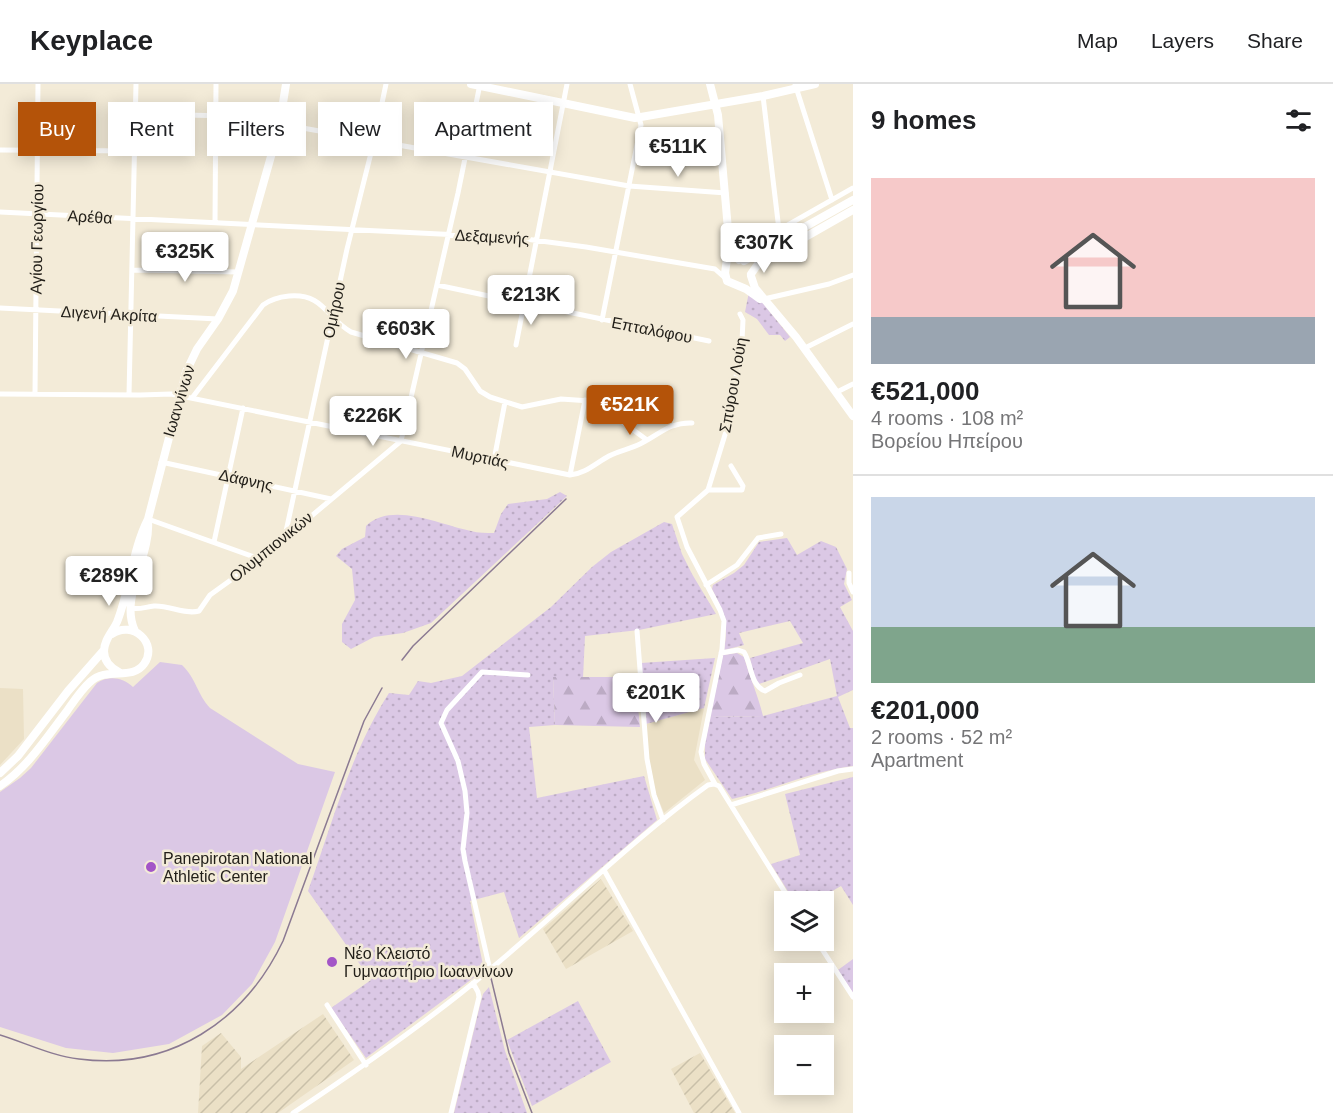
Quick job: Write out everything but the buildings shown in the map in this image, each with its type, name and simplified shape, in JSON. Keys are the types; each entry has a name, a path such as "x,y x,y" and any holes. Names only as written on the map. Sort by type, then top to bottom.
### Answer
{"main road":[{"name":"Ιωαννίνων","path":"283,102 286,84"},
{"path":"710,84 717,104 726,193 729,241 725,278 730,284 766,302"},
{"path":"477,85 630,117 640,117 763,96 815,84"},
{"name":"Ιωαννίνων","path":"148,519 179,395 194,356 231,296 271,156"},
{"path":"727,265 735,260 741,261 853,200"},
{"path":"738,286 746,283 758,264 853,210"},
{"path":"729,241 734,254 750,268 753,285 805,348 853,416"},
{"path":"0,786 28,761 90,681 106,673 134,672 141,668 148,656 146,640 130,622 130,608 146,542 148,519"},
{"path":"0,773 18,756 68,691 104,650 118,619 142,532 148,519"},
{"path":"109,637 121,630 135,630"},
{"path":"104,650 107,663 119,672"}],"street":[{"name":"Αγίου Γεωργίου","path":"38,84 38,102"},
{"path":"136,84 136,102"},
{"path":"215,102 216,84"},
{"name":"Ομήρου","path":"382,102 386,84"},
{"path":"516,345 567,84"},
{"path":"602,320 641,125 630,84"},
{"path":"401,441 449,235 477,85"},
{"path":"796,87 832,200"},
{"path":"763,96 779,230"},
{"path":"402,146 629,186 726,193"},
{"path":"0,150 18,150"},
{"name":"Αγίου Γεωργίου","path":"35,394 38,156"},
{"path":"129,395 136,156"},
{"path":"215,156 215,223"},
{"name":"Ομήρου","path":"285,536 332,315 370,156"},
{"path":"729,241 739,249 747,248 853,188"},
{"name":"Αρέθα","path":"0,212 252,225"},
{"name":"Δεξαμενής","path":"252,225 536,240 715,269 725,278"},
{"path":"133,270 239,272"},
{"path":"766,302 853,275"},
{"path":"437,285 503,299"},
{"path":"192,398 257,311 267,302 279,297 306,297 322,305 341,326 351,332 460,365 483,393 522,406 555,399 585,400 604,408 647,441"},
{"name":"Επταλόφου","path":"524,303 709,341"},
{"name":"Διγενή Ακρίτα","path":"0,308 218,319"},
{"name":"Σπύρου Λούη","path":"708,490 728,425 741,348 741,314"},
{"path":"805,348 853,324"},
{"path":"837,392 853,384"},
{"name":"Μυρτιάς","path":"0,394 179,395 570,475"},
{"path":"570,475 585,400"},
{"path":"494,460 505,402"},
{"path":"214,543 243,408"},
{"name":"Σπύρου Λούη","path":"570,475 583,472 610,455 647,441 679,422 692,423"},
{"name":"Ολυμπιονικών","path":"130,608 143,609 155,606 197,612 215,592 260,559 401,441"},
{"name":"Δάφνης","path":"162,462 331,499"},
{"path":"731,466 743,489 737,491 708,490 677,517 687,547 724,621 721,653 701,752 704,764 715,784 719,786 784,891"},
{"path":"148,519 260,559"},
{"path":"706,585 737,565 758,538 781,534"},
{"path":"849,573 848,580 853,592"},
{"path":"637,631 647,759 654,795 663,820"},
{"path":"721,653 738,650 744,652 755,682 759,689 765,691 800,675"},
{"path":"490,970 465,861 467,808 463,782 458,761 441,723 447,710 482,672 528,675"},
{"path":"731,805 838,771 853,769"},
{"path":"293,1113 366,1065 490,970 663,820 706,786 715,784"},
{"path":"604,870 739,1113"},
{"path":"823,951 853,997"},
{"path":"451,1113 479,997 473,983"},
{"path":"327,1005 366,1065"}],"shaded area":[{"path":"0,688 23,689 24,739 0,765"},
{"path":"704,708 694,760 705,780 664,813 655,791 648,753 646,724"},
{"path":"601,879 633,931 566,969 543,929"},
{"path":"323,1014 354,1060 278,1113 198,1113 202,1046 221,1033 241,1057 241,1069"},
{"path":"700,1053 735,1113 694,1113 671,1069"}],"green space":[{"path":"750,287 790,337 785,341 780,335 769,335 757,319 745,312"},
{"path":"560,492 567,496 431,623 403,633 374,637 351,649 342,642 342,624 355,600 352,569 336,556 342,549 365,537 366,526 389,515 402,515 474,532 494,533 501,514 508,504 547,499"},
{"path":"664,522 672,524 682,554 716,614 639,630 585,636 583,678 553,678 555,725 529,727 537,798 644,776 657,820 519,938 504,892 470,901 484,970 366,1058 331,1008 371,980 308,891 343,790 375,716 389,693 409,695 418,681 431,683 462,676 551,607 611,552"},
{"path":"787,538 797,555 821,541 836,547 847,569 844,584 852,600 840,607 853,631 853,690 838,697 850,728 853,728 853,766 823,772 732,799 705,759 710,717 763,716 837,696 830,659 756,685 750,658 803,643 790,621 739,633 744,645 724,650 726,625 712,589 713,585 744,565 759,542"},
{"path":"737,653 744,657 763,716 710,717 723,655"},
{"path":"715,658 704,708 646,724 641,663"},
{"name":"Panepirotan National Athletic Center","path":"160,662 182,665 210,708 298,764 335,772 275,942 252,984 222,1015 169,1044 113,1053 66,1048 0,1027 0,792 31,768 97,683 107,679 116,679 125,681 133,687"},
{"path":"553,677 635,677 640,727 555,725"},
{"path":"853,777 853,905 841,886 832,891 788,891 771,864 800,855 785,794"},
{"path":"853,959 853,993 838,970"},
{"path":"489,987 505,1051 527,1113 454,1113 483,994"},
{"path":"578,1001 611,1062 532,1106 507,1040"}],"waterway":[{"path":"402,660 413,646 566,499"},
{"path":"0,1035 69,1057 112,1061 144,1057 174,1048 201,1034 226,1017 248,995 267,970 283,941 364,721 382,688"},
{"path":"491,978 509,1053 532,1113"}],"place":[{"name":"Panepirotan National Athletic Center","path":"151,867"},
{"name":"Νέο Κλειστό Γυμναστήριο Ιωαννίνων","path":"332,962"}]}
